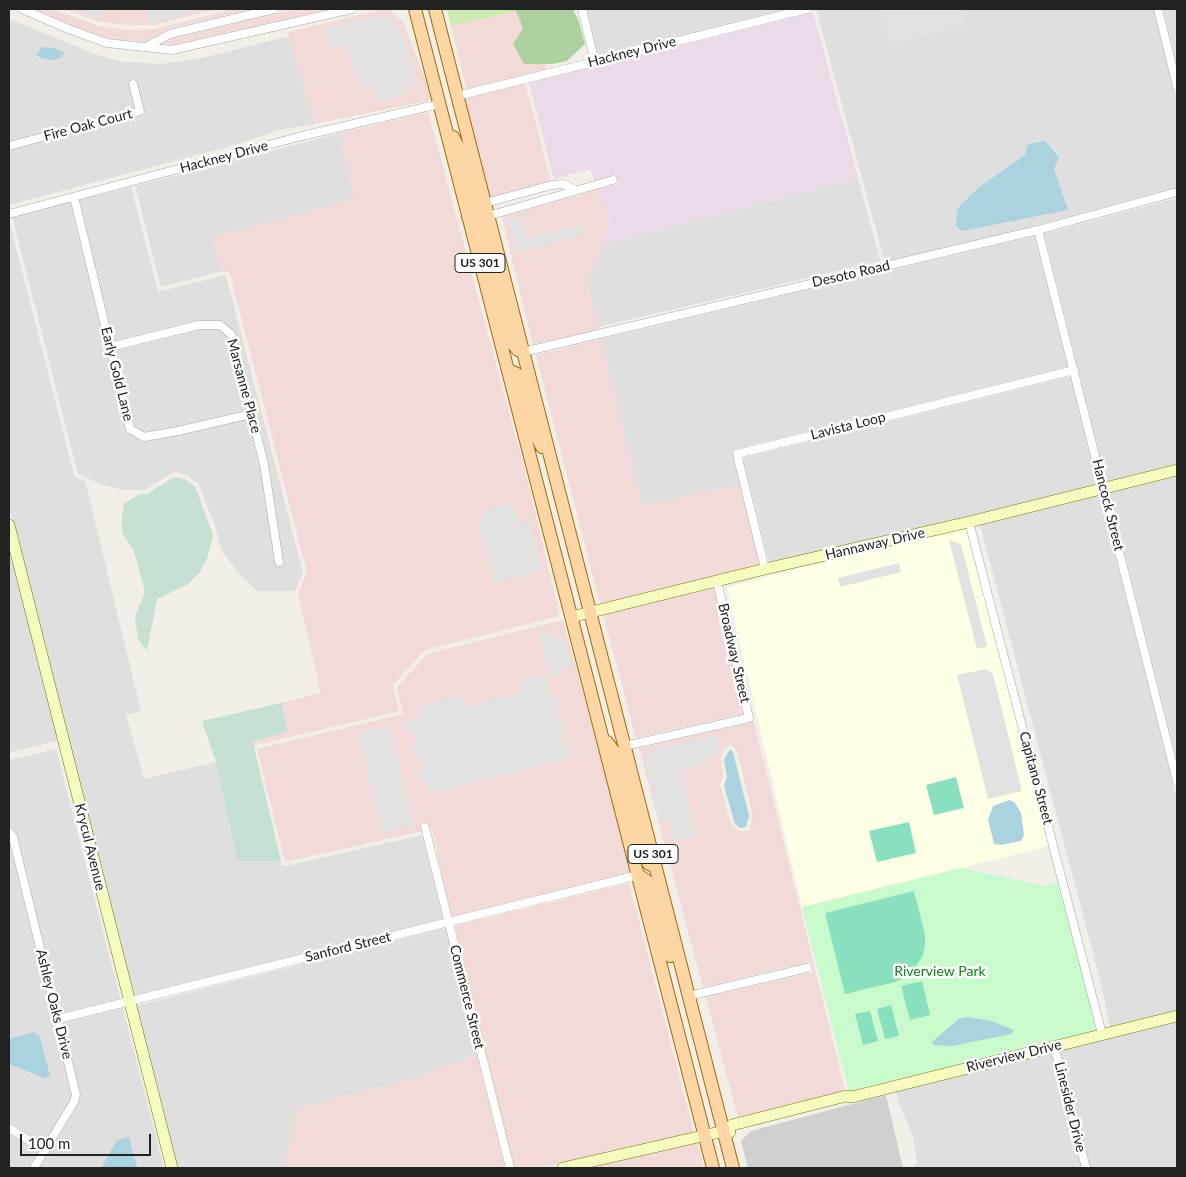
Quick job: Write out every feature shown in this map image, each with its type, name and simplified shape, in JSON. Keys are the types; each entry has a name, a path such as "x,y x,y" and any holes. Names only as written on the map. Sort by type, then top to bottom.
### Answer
{"main road":[{"name":"US 301","path":"415,9 713,1168"},
{"name":"US 301","path":"435,9 734,1168"},
{"path":"444,122 462,154 475,204 479,211 488,216"},
{"path":"468,217 475,217 479,220 489,259 507,287"},
{"path":"475,242 494,276 510,342 523,352"},
{"path":"508,370 517,374 520,379 531,425 540,445 551,462"},
{"path":"602,733 618,757 644,856 648,864 656,866"},
{"path":"638,876 647,881 652,889 671,960 685,982"}],"street":[{"path":"22,9 107,43 172,50 352,9"},
{"path":"146,47 170,34 274,9"},
{"path":"582,9 595,62"},
{"name":"Hackney Drive","path":"457,96 807,9"},
{"path":"1158,9 1177,86"},
{"name":"Fire Oak Court","path":"9,146 140,112 133,84"},
{"name":"Hackney Drive","path":"9,214 302,136 439,104"},
{"path":"488,216 613,180"},
{"path":"485,203 552,185 563,184 576,190"},
{"name":"Desoto Road","path":"523,352 1038,230 1177,192"},
{"name":"Early Gold Lane","path":"74,197 130,429 144,437 251,414"},
{"name":"Hancock Street","path":"1038,230 1177,781"},
{"name":"Marsanne Place","path":"110,347 199,325 220,325 231,334 264,464 279,562"},
{"name":"Lavista Loop","path":"766,569 737,454 1074,370"},
{"name":"Hannaway Drive","path":"571,617 969,522 1177,470"},
{"name":"Capitano Street","path":"969,522 1102,1034"},
{"name":"Krycul Avenue","path":"9,525 172,1168"},
{"name":"Broadway Street","path":"625,746 749,718 717,582"},
{"name":"Commerce Street","path":"425,827 510,1168"},
{"name":"Ashley Oaks Drive","path":"9,832 13,837 76,1094 74,1102 34,1168"},
{"name":"Sanford Street","path":"58,1019 638,876"},
{"path":"689,996 807,968"},
{"name":"Riverview Drive","path":"564,1168 704,1136 724,1131 734,1124 846,1096 852,1097 1177,1016"},
{"name":"Linesider Drive","path":"1054,1046 1086,1168"},
{"path":"9,1128 45,1150"}],"shaded area":[{"path":"34,9 53,9 99,26 126,30 155,29 234,9 252,9 171,28 145,42 108,38 72,26"},
{"path":"65,9 217,9 154,25 127,25 100,22"},
{"path":"73,9 105,9 101,19"},
{"path":"146,9 208,9 150,23"},
{"path":"294,9 330,9 172,45 163,44 171,39"},
{"path":"384,9 390,10 404,23 430,93 430,100 315,124 288,32"},
{"path":"528,9 547,71 467,91 451,26"},
{"path":"580,9 791,9 657,42 594,61"},
{"path":"816,9 1155,9 1177,102 1177,187 886,266"},
{"path":"882,9 964,9 968,26 890,44"},
{"path":"1163,9 1177,9 1177,67"},
{"path":"813,12 858,178 603,245 610,222 598,189 618,184 616,175 594,180 590,169 554,179 529,83"},
{"path":"378,16 393,20 403,36 414,77 405,93 377,102 373,85 359,88 347,45 330,50 325,29"},
{"path":"9,19 95,54 118,61 160,64 198,59 289,36 315,124 279,130 235,145 9,205"},
{"path":"524,79 552,185 485,203 457,96"},
{"path":"428,112 526,475 560,616 425,650 393,685 399,711 254,747 251,742 288,732 281,703 321,693 298,594 307,572 230,274 227,271 222,271 214,237 354,199 340,133"},
{"path":"340,133 355,199 214,237 222,271 161,287 135,186"},
{"path":"858,178 880,261 598,327 587,280 603,245"},
{"path":"131,187 158,292 226,275 303,573 295,591 257,591 239,574 221,549 215,526 198,483 186,475 174,472 145,490 123,490 103,485 78,474 12,216"},
{"path":"598,189 610,222 604,243 587,280 599,329 533,345 502,217 576,196 579,197"},
{"path":"1177,198 1177,464 1106,482 1044,234"},
{"path":"521,218 527,238 582,224 585,235 517,252 509,220"},
{"path":"9,220 74,475 85,481 141,711 126,715 144,779 216,762 237,861 281,861 282,865 286,866 422,835 443,919 133,996 9,507"},
{"path":"1035,236 1068,367 736,449 733,455 740,485 642,505 601,339"},
{"path":"601,339 642,505 740,485 760,565 600,604 536,355"},
{"path":"1071,376 1098,485 769,563 743,458"},
{"path":"1177,475 1177,763 1109,492"},
{"path":"174,477 185,479 195,486 213,535 207,559 200,572 188,584 157,599 147,651 138,639 135,617 145,592 134,551 122,533 122,515 124,504 139,494 147,494"},
{"path":"1100,494 1177,799 1177,1011 1110,1027 1100,979 980,525"},
{"path":"512,503 522,524 530,522 542,571 494,583 478,519 485,517 484,510"},
{"path":"967,527 1050,846 802,907 727,588 799,568"},
{"path":"949,540 961,544 987,646 977,649"},
{"path":"9,544 59,740 9,753"},
{"path":"899,563 901,572 840,587 838,578"},
{"path":"714,588 743,714 636,738 603,614"},
{"path":"563,620 632,874 452,919 432,829 285,862 257,749 403,714 397,687 427,654"},
{"path":"553,631 555,639 564,636 572,667 563,669 564,674 551,677 540,634"},
{"path":"986,669 993,674 1022,791 988,799 957,675"},
{"path":"545,675 551,698 557,697 560,710 555,712 557,722 563,721 566,733 561,735 564,746 569,745 572,757 429,793 426,781 421,782 418,771 423,769 420,757 415,758 412,746 417,745 414,734 409,735 405,722 422,717 420,706 462,696 465,707 520,693 518,681"},
{"path":"281,703 288,732 251,742 254,747 281,861 237,861 216,762 202,721"},
{"path":"753,718 845,1091 738,1118 706,997 813,972 810,962 703,987 639,748 750,723","holes":["730,745 737,750 753,816 747,831 738,831 731,825 720,785 723,776 721,758 723,750"]},
{"path":"389,725 414,825 382,833 358,733"},
{"path":"716,735 722,754 707,758 708,763 680,770 697,836 674,842 668,819 660,821 645,762 652,750"},
{"path":"56,749 164,1168 9,1168 9,760"},
{"path":"629,883 694,1133 541,1168 514,1168 455,926"},
{"path":"446,928 477,1055 405,1081 298,1108 283,1168 176,1168 135,1006"},
{"path":"1177,1021 1177,1168 913,1168 917,1162 913,1136 899,1104 896,1091"},
{"path":"477,1055 505,1168 283,1168 298,1108 405,1081"},
{"path":"886,1095 903,1168 748,1168 741,1141 751,1131"},
{"path":"697,1142 704,1168 586,1168"}],"green space":[{"path":"447,9 527,9 451,26"},
{"path":"514,9 573,9 585,44 567,61 552,64 524,64 513,44 523,29"},
{"path":"956,777 964,808 934,815 926,785"},
{"path":"909,822 916,853 877,862 869,831"},
{"name":"Riverview Park","path":"961,868 1045,886 1060,882 1097,1030 849,1091 802,907"},
{"path":"914,891 925,935 922,957 916,966 907,976 895,982 845,994 825,913"},
{"path":"922,981 930,1015 910,1020 901,986"},
{"path":"891,1005 899,1036 885,1039 877,1009"},
{"path":"870,1011 878,1041 863,1045 855,1014"}],"water":[{"path":"42,47 53,48 65,53 61,58 43,59 36,55"},
{"path":"1045,141 1059,157 1054,169 1068,210 962,231 956,226 957,209 978,188 1025,155 1028,144"},
{"path":"730,749 733,752 749,816 746,827 740,828 735,824 724,786 727,777 724,760"},
{"path":"1010,800 1015,803 1021,813 1024,835 1021,841 1001,845 994,844 988,819 993,806"},
{"path":"967,1017 991,1021 1014,1030 1011,1034 952,1046 933,1045 932,1042 959,1019"},
{"path":"34,1032 40,1037 50,1076 44,1078 9,1064 9,1039"},
{"path":"129,1137 137,1168 101,1168 117,1140"}]}
